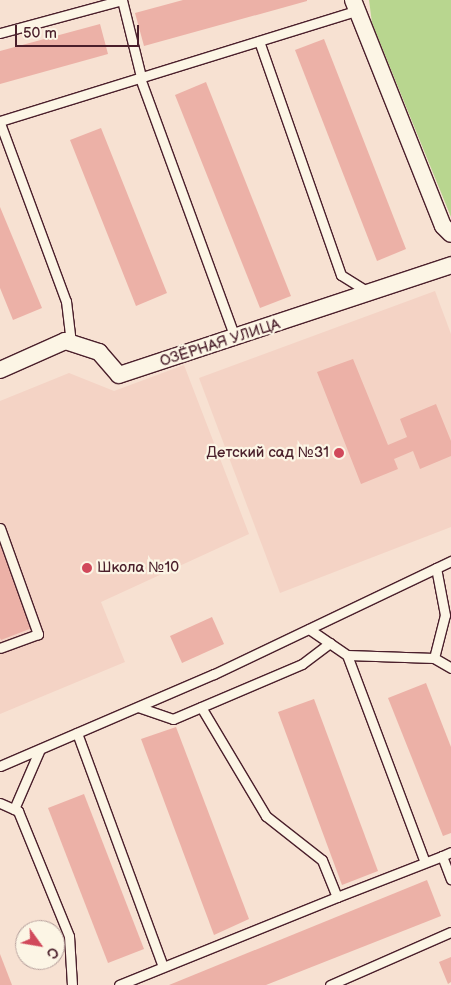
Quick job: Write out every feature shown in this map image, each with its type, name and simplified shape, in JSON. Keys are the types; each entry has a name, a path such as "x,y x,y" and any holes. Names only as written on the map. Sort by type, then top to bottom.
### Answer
{"street":[{"path":"355,6 439,216 451,234"},
{"name":"ОЗЁРНАЯ УЛИЦА","path":"71,343 99,352 119,375 451,265"},
{"path":"0,370 65,341 71,343"}],"lane":[{"path":"0,34 122,0 140,77 235,338"},
{"path":"71,343 66,301 0,122 259,41 355,6"},
{"path":"259,41 341,275 370,293"},
{"path":"0,528 38,634 0,648"},
{"path":"0,766 138,707 309,629 451,561"},
{"path":"434,658 444,615 436,568"},
{"path":"309,629 348,655 434,658 451,668"},
{"path":"138,707 173,719 302,664 330,643"},
{"path":"348,655 425,862"},
{"path":"201,707 266,816 322,860 337,897"},
{"path":"77,734 163,967"},
{"path":"14,809 40,749"},
{"path":"0,803 14,809 69,936 72,985"},
{"path":"119,985 447,854 451,879"},
{"path":"330,985 451,932"}],"shaded area":[{"name":"Детский сад №31","path":"435,291 451,334 451,527 280,593 199,378"},
{"name":"Школа №10","path":"184,365 249,534 101,602 125,662 0,714 0,401 69,373 114,391"}],"green space":[{"path":"369,0 451,0 451,217 372,23"}],"building":[{"path":"183,0 307,1 144,46 135,13"},
{"path":"100,24 108,54 0,84 0,51"},
{"path":"324,39 406,249 377,261 295,50"},
{"path":"206,82 291,296 260,308 175,95"},
{"path":"101,128 167,293 136,306 70,140"},
{"path":"0,207 42,308 13,320 0,288"},
{"path":"353,359 388,445 407,437 400,419 436,404 451,441 451,456 420,469 413,451 394,459 398,469 361,484 317,372"},
{"path":"0,544 32,628 1,640 0,638"},
{"path":"212,617 224,644 182,663 170,636"},
{"path":"426,683 451,747 451,833 443,836 388,698"},
{"path":"314,699 378,871 342,885 278,712"},
{"path":"176,727 249,919 214,935 141,739"},
{"path":"84,794 144,949 108,963 48,808"},
{"path":"427,880 441,916 266,985 169,985"},
{"path":"0,954 12,985 0,985"},
{"path":"451,957 451,982 448,984 439,962"}],"place":[{"name":"Детский сад №31","path":"339,453"},
{"name":"Школа №10","path":"87,568"}]}
